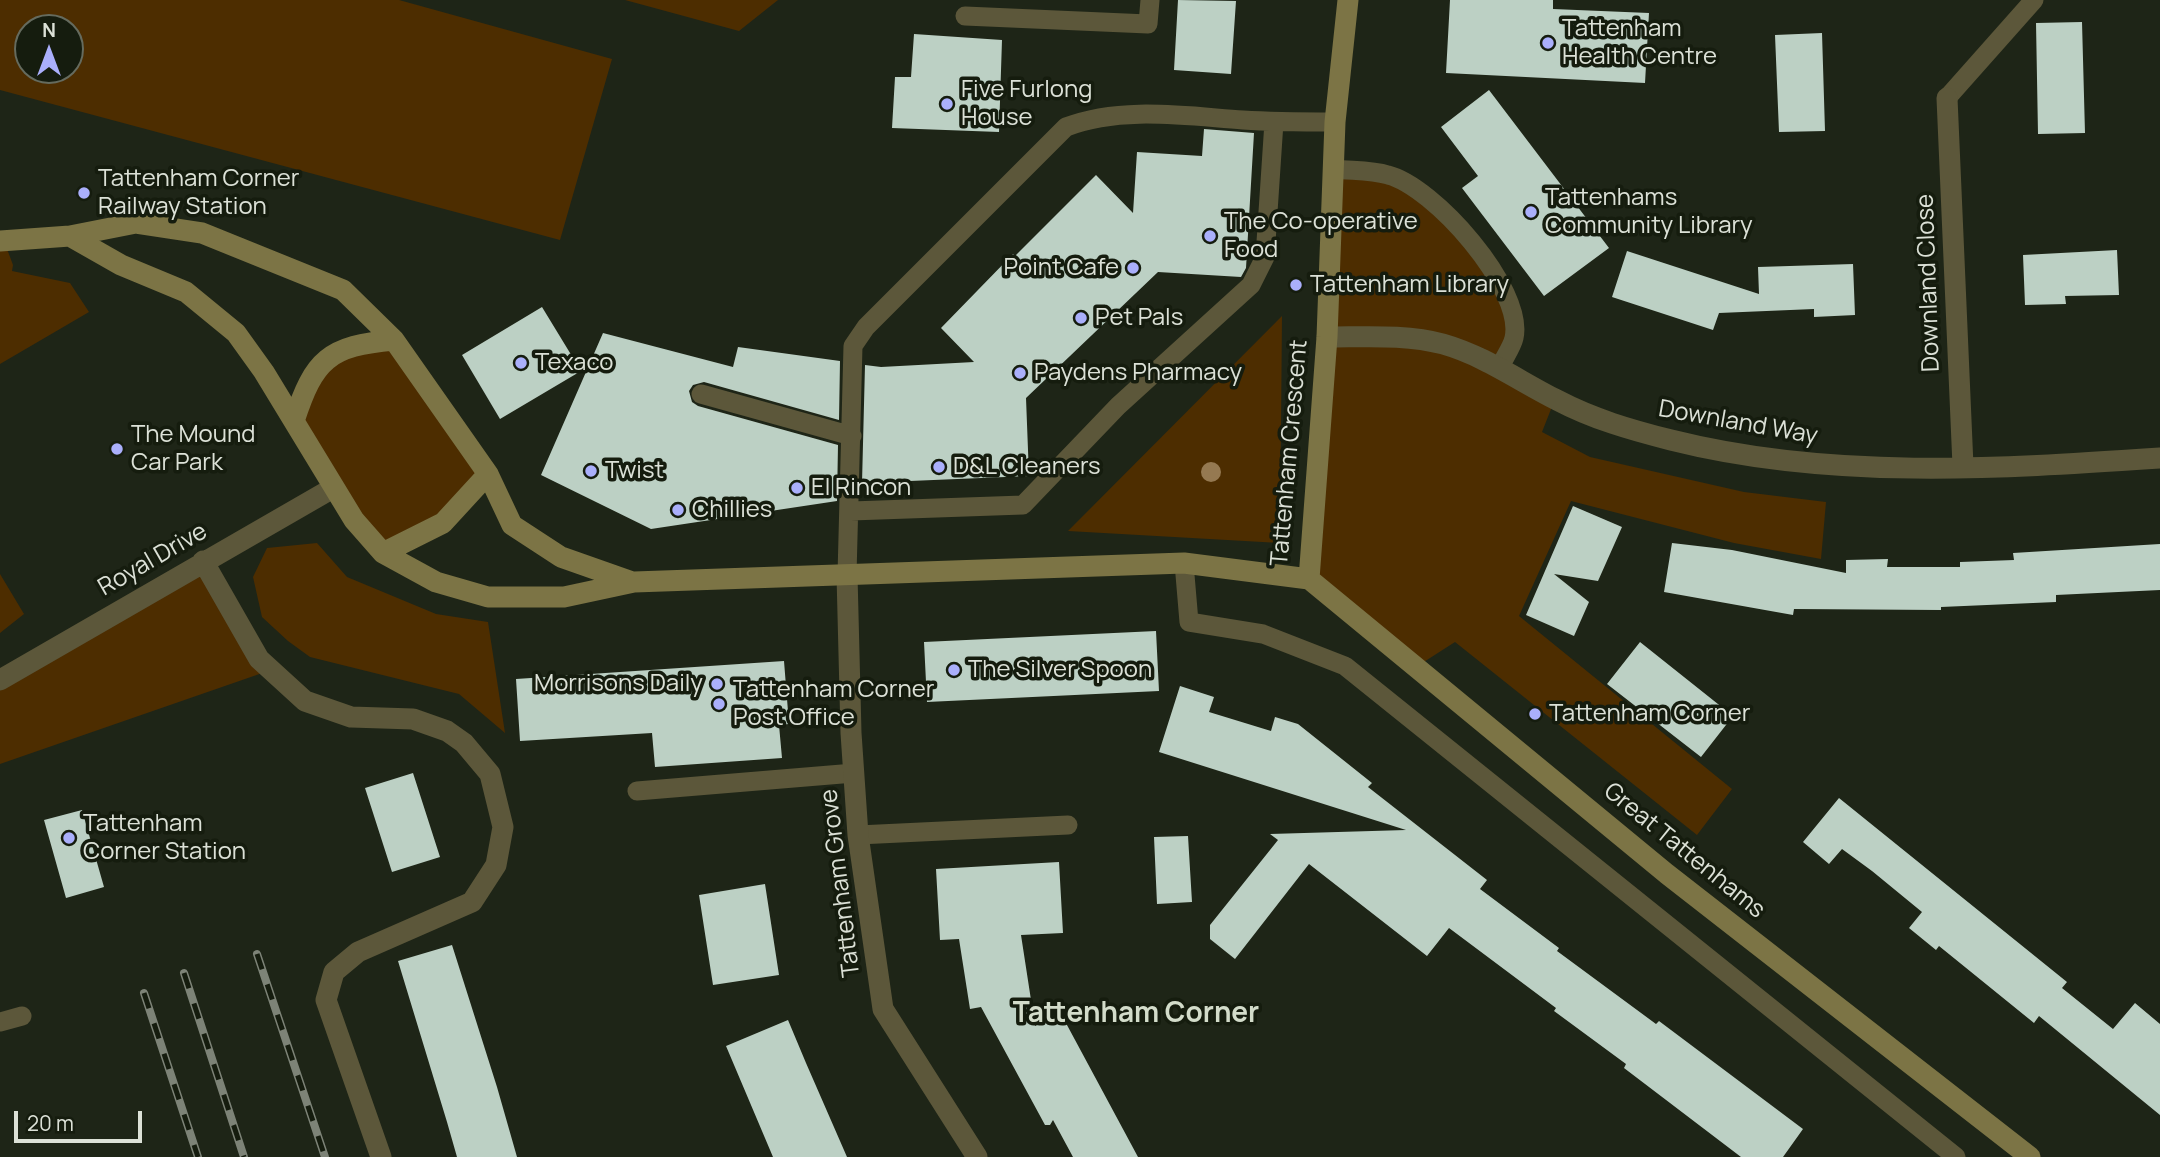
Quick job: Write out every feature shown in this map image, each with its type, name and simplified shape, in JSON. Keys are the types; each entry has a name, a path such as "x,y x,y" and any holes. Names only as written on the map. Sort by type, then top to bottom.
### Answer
{"main road":[{"name":"Tattenham Crescent","path":"69,236 121,265 186,292 236,333 354,520 383,552 436,582 488,597 564,597 634,582 1184,563 1309,579 1327,337 1335,122 1348,0"},
{"name":"Tattenham Crescent","path":"0,241 69,236 136,223 202,233 343,290 394,340 488,474 512,525 561,557 634,582"},
{"path":"294,421 306,384 322,364 353,344 394,340"},
{"path":"383,552 443,523 488,474"},
{"name":"Great Tattenhams","path":"1309,579 1667,874 2030,1157"}],"street":[{"name":"Downland Close","path":"1947,98 1963,466"},
{"name":"Downland Way","path":"1327,337 1400,338 1442,344 1500,367 1555,399 1604,422 1751,458 1886,469 2160,458"},
{"name":"Royal Drive","path":"0,680 333,488"},
{"path":"203,561 259,659 305,701 351,717 413,719 447,731 464,743 490,774 503,827 496,864 472,902 358,952 334,972 331,981 326,1000 381,1157"},
{"name":"Tattenham Grove","path":"847,575 858,835 883,1009 977,1157"}],"lane":[{"path":"965,16 1148,24 1150,0"},
{"path":"1947,98 2034,0"},
{"path":"847,575 851,511 853,346 866,327 1066,127 1090,118 1161,114 1274,122 1335,122"},
{"path":"851,511 1023,506 1118,407 1251,285 1265,257 1274,122"},
{"path":"1335,169 1390,175 1414,188 1441,208 1494,270 1511,305 1514,337 1500,367"},
{"path":"701,394 852,436"},
{"path":"1184,563 1189,622 1263,634 1345,666 1956,1157"},
{"path":"637,791 854,773"},
{"path":"858,835 1068,825"},
{"path":"0,1022 22,1016"}],"shaded area":[{"path":"0,0 399,0 612,59 560,240 0,90"},
{"path":"625,0 778,0 739,31"},
{"path":"1335,169 1390,175 1441,208 1511,305 1500,367 1555,399 1542,432 1590,457 1744,492 1826,502 1821,559 1734,543 1571,501 1519,616 1732,789 1697,835 1455,642 1416,667 1309,579"},
{"path":"0,230 13,265 12,271 70,283 89,312 0,364"},
{"path":"1282,316 1280,543 1068,531"},
{"path":"394,340 488,474 443,523 383,553 294,421 322,364"},
{"path":"317,543 347,577 436,614 488,622 505,733 459,694 310,657 262,617 253,577 267,548"},
{"path":"203,561 271,670 0,764 0,680"},
{"path":"0,574 24,614 0,633"}],"building":[{"path":"1178,0 1236,1 1231,74 1174,70"},
{"name":"Tattenham Health Centre","path":"1450,0 1553,0 1553,9 1649,13 1645,83 1446,73"},
{"path":"2082,22 2085,133 2038,134 2036,23"},
{"path":"1822,33 1825,131 1779,132 1775,35"},
{"path":"914,34 1002,40 999,132 892,128 895,77 911,77"},
{"name":"Tattenhams Community Library","path":"1489,90 1609,248 1544,296 1462,188 1478,176 1441,127"},
{"path":"1204,129 1254,133 1246,268 1241,277 1158,272 1026,398 1029,476 862,483 865,365 881,367 974,362 941,328 1013,254 1015,256 1096,175 1133,213 1137,152 1202,156"},
{"path":"2117,250 2119,295 2065,296 2066,304 2025,305 2023,255"},
{"path":"1627,251 1759,294 1758,267 1853,264 1855,315 1814,317 1814,309 1719,313 1713,330 1612,297"},
{"name":"Texaco","path":"542,307 581,371 500,419 462,355"},
{"path":"603,333 733,367 738,347 840,361 839,420 704,382 693,385 689,391 692,402 698,406 838,445 837,501 651,529 541,475"},
{"path":"1573,506 1622,527 1598,581 1554,574 1589,602 1574,636 1526,615"},
{"path":"1672,543 1732,550 1846,573 1846,560 1888,559 1887,567 1960,567 1960,562 2014,560 2013,553 2160,544 2160,590 2056,595 2056,602 1941,607 1941,610 1794,609 1793,615 1664,592"},
{"path":"1156,631 1159,691 927,702 924,642"},
{"path":"1640,642 1733,716 1701,757 1607,684"},
{"path":"784,661 789,724 779,725 782,758 655,767 652,733 520,741 516,679"},
{"path":"1180,686 1214,697 1209,712 1271,731 1275,717 1298,724 1372,783 1368,787 1487,880 1480,889 1559,948 1557,951 1656,1024 1659,1021 1803,1129 1783,1157 1741,1157 1624,1068 1626,1064 1554,1011 1556,1008 1449,928 1427,956 1309,864 1235,959 1210,939 1210,925 1278,840 1270,834 1406,830 1159,752"},
{"path":"413,773 440,857 392,872 365,788"},
{"path":"1839,798 2067,982 2062,988 2113,1029 2135,1003 2160,1024 2160,1115 2039,1016 2034,1023 1939,946 1936,950 1909,928 1922,912 1872,871 1842,849 1829,864 1803,842"},
{"name":"Tattenham Corner Station","path":"82,810 104,887 66,898 44,820"},
{"path":"1188,836 1192,902 1157,904 1154,837"},
{"path":"1059,862 1063,933 1021,935 1035,1026 1060,1012 1138,1157 1073,1157 1053,1120 1050,1125 1045,1125 981,1007 970,1009 959,939 940,940 936,869"},
{"path":"765,884 779,975 713,985 699,895"},
{"path":"452,945 517,1157 457,1157 398,961"},
{"path":"788,1020 847,1157 773,1157 726,1046"}],"railway":[{"path":"257,954 325,1157"},
{"path":"184,973 244,1157"},
{"path":"144,993 198,1157"}],"place":[{"name":"Tattenham Health Centre","path":"1548,43"},
{"name":"Five Furlong House","path":"947,104"},
{"name":"Tattenham Corner Railway Station","path":"84,193"},
{"name":"Tattenhams Community Library","path":"1531,212"},
{"name":"The Co-operative Food","path":"1210,236"},
{"name":"Point Cafe","path":"1133,268"},
{"name":"Tattenham Library","path":"1296,285"},
{"name":"Pet Pals","path":"1081,318"},
{"name":"Texaco","path":"521,363"},
{"name":"Paydens Pharmacy","path":"1020,373"},
{"name":"The Mound Car Park","path":"117,449"},
{"name":"D&L Cleaners","path":"939,467"},
{"name":"Twist","path":"591,471"},
{"name":"El Rincon","path":"797,488"},
{"name":"Chillies","path":"678,510"},
{"name":"The Silver Spoon","path":"954,670"},
{"name":"Morrisons Daily","path":"717,684"},
{"name":"Tattenham Corner Post Office","path":"719,704"},
{"name":"Tattenham Corner","path":"1535,714"},
{"name":"Tattenham Corner Station","path":"69,838"}],"district":[{"name":"Tattenham Corner","path":"1136,1014"}]}
